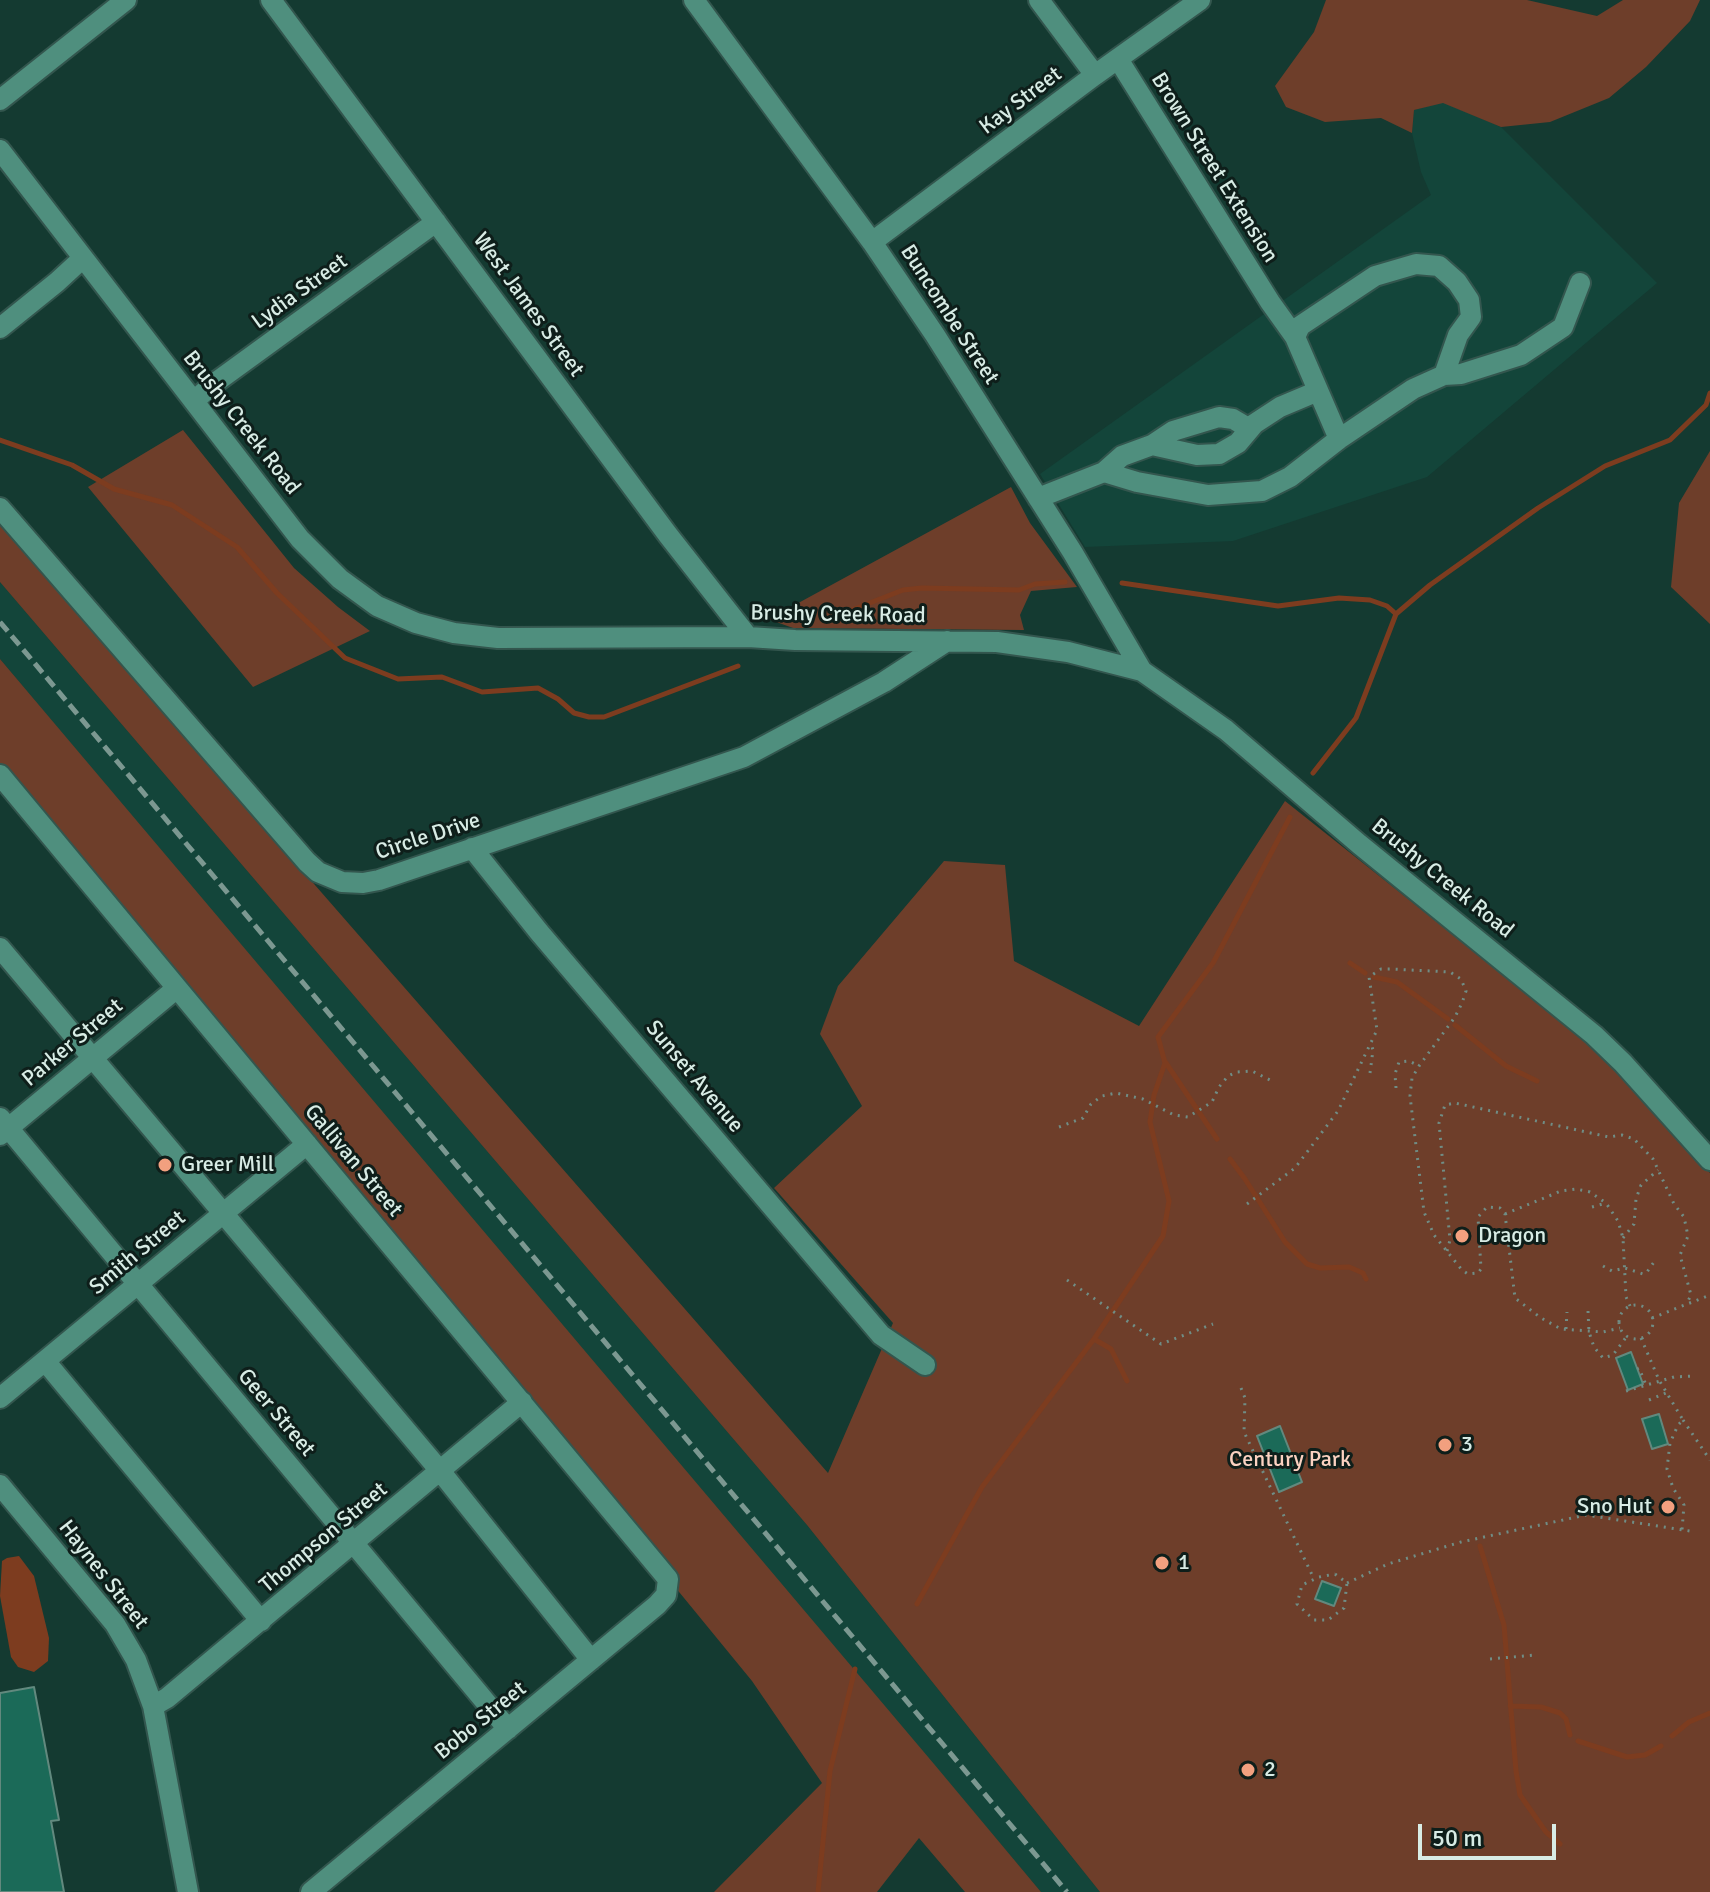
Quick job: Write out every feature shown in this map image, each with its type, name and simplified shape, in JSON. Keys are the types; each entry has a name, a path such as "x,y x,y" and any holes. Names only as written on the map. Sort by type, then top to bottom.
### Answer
{"street":[{"path":"0,100 126,0"},
{"name":"West James Street","path":"271,0 668,535 748,637"},
{"name":"Buncombe Street","path":"694,0 872,242 935,335 1107,608 1142,671"},
{"path":"1039,0 1095,75"},
{"name":"Kay Street","path":"872,242 1200,0"},
{"name":"Brown Street Extension","path":"1118,59 1295,337 1339,439"},
{"name":"Brushy Creek Road","path":"0,150 300,539 358,594 397,616 454,633 498,638 748,637 997,642 1045,647 1142,671 1226,730 1359,844 1594,1035 1631,1071 1710,1160"},
{"name":"Lydia Street","path":"194,401 436,222"},
{"path":"0,328 83,258"},
{"path":"1295,337 1300,326 1375,276 1416,264 1439,266 1457,282 1469,300 1471,317 1458,335 1444,375"},
{"path":"1104,472 1137,482 1208,495 1262,491 1290,477 1413,389 1444,375 1461,374 1521,355 1563,327 1580,283"},
{"path":"1152,445 1197,455 1219,454 1238,443 1250,429 1280,407 1318,391"},
{"path":"1038,498 1104,472 1122,456 1152,445 1173,431 1219,417 1233,419 1250,429"},
{"name":"Circle Drive","path":"0,508 296,851 318,872 342,882 363,883 744,757 884,682 947,641"},
{"name":"Gallivan Street","path":"0,775 668,1579"},
{"name":"Sunset Avenue","path":"472,848 539,932 881,1335 925,1365"},
{"path":"0,948 441,1472 591,1660"},
{"name":"Parker Street","path":"2,1127 177,988"},
{"name":"Geer Street","path":"2,1127 508,1729"},
{"name":"Smith Street","path":"0,1398 307,1144"},
{"path":"45,1361 261,1621"},
{"name":"Thompson Street","path":"153,1706 261,1621 522,1402"},
{"name":"Haynes Street","path":"0,1485 115,1624 136,1660 153,1706 188,1892"},
{"name":"Bobo Street","path":"311,1892 657,1605 666,1595 668,1579"}],"path":[{"path":"1247,1204 1295,1168 1338,1111 1377,1030 1369,977 1381,969 1450,972 1461,979 1466,991 1455,1017 1412,1078 1410,1096 1424,1212 1434,1235 1468,1274 1478,1273 1481,1269 1478,1217 1487,1207 1500,1208 1505,1214 1515,1298 1541,1318 1566,1329 1603,1332 1620,1328"},
{"path":"1370,1073 1371,1043"},
{"path":"1396,1088 1395,1074 1399,1062 1403,1059 1419,1066"},
{"path":"1059,1127 1083,1118 1091,1104 1102,1096 1116,1093 1143,1099 1182,1118 1212,1102 1228,1076 1237,1072 1252,1071 1270,1080"},
{"path":"1447,1251 1450,1240 1439,1123 1445,1105 1455,1103 1609,1137 1622,1135 1634,1139 1653,1159 1688,1228 1680,1255 1691,1295 1686,1305"},
{"path":"1623,1238 1634,1224 1636,1199 1641,1185 1658,1170"},
{"path":"1505,1214 1561,1191 1576,1189 1590,1192 1606,1203 1618,1221 1623,1238 1626,1297 1630,1306"},
{"path":"1592,1207 1606,1203"},
{"path":"1603,1266 1612,1271 1625,1268 1643,1274 1654,1262"},
{"path":"1067,1280 1161,1344 1213,1324"},
{"path":"1652,1318 1710,1295"},
{"path":"1630,1306 1641,1306 1652,1318 1652,1328 1641,1338 1627,1336 1620,1328 1619,1318 1630,1306"},
{"path":"1588,1311 1589,1332 1594,1347 1603,1358 1613,1355 1627,1336"},
{"path":"1566,1329 1567,1312"},
{"path":"1641,1338 1666,1393 1710,1460"},
{"path":"1637,1369 1646,1385"},
{"path":"1626,1391 1659,1380 1695,1376"},
{"path":"1241,1388 1245,1398 1244,1432 1314,1579"},
{"path":"1649,1400 1666,1393"},
{"path":"1682,1530 1684,1505 1673,1488 1667,1469 1670,1443 1683,1420"},
{"path":"1347,1583 1388,1564 1461,1542 1586,1515 1690,1531"},
{"path":"1335,1574 1347,1583 1344,1608 1328,1620 1314,1620 1297,1604 1302,1585 1314,1579 1335,1574"},
{"path":"1490,1659 1535,1655"}],"shaded area":[{"path":"1443,102 1501,127 1657,283 1427,477 1233,541 1085,547 1040,474 1431,195 1421,172 1412,133 1414,110"},
{"path":"0,582 807,1525 1100,1892 1041,1892 124,807 0,659"},
{"path":"19,1556 34,1576 49,1638 48,1661 34,1672 18,1667 11,1657 0,1596 2,1561"}],"green space":[{"path":"1326,0 1527,0 1597,16 1623,0 1700,0 1690,21 1646,67 1609,98 1550,122 1501,127 1443,103 1414,110 1412,133 1381,118 1325,122 1286,107 1275,86 1314,32"},
{"path":"183,430 294,568 370,631 253,687 88,487"},
{"path":"1710,451 1710,624 1671,587 1679,503"},
{"path":"1011,487 1030,523 1077,587 1031,591 1020,615 1024,630 793,628 754,614 791,607"},
{"name":"Century Park","path":"0,524 828,1473 893,1323 774,1188 862,1106 820,1034 838,986 944,861 1005,865 1014,961 1139,1026 1285,801 1646,1088 1710,1173 1710,1892 1100,1892 807,1525 0,582"},
{"path":"0,659 1041,1892 965,1892 919,1838 877,1892 714,1892 822,1783 752,1681 0,763"}],"building":[{"path":"1631,1352 1643,1384 1628,1390 1616,1358"},
{"path":"1659,1414 1668,1444 1652,1449 1642,1419"},
{"path":"1280,1426 1302,1482 1279,1492 1257,1436"},
{"path":"1322,1581 1341,1588 1334,1606 1315,1599"},
{"path":"34,1687 59,1820 51,1821 64,1892 0,1892 0,1693"}],"waterway":[{"path":"1313,773 1356,718 1396,614 1430,585 1538,508 1605,466 1670,440 1706,405 1710,393"},
{"path":"0,440 72,465 114,489 172,505 237,547 277,593 345,658 398,679 442,677 482,692 538,688 574,713 604,717 738,666"},
{"path":"824,621 903,590 1019,590 1035,584 1065,582"},
{"path":"1122,583 1278,606 1339,598 1370,600 1387,606 1396,614"},
{"path":"917,1604 982,1487 1094,1339 1163,1236 1169,1201 1150,1122 1154,1095 1165,1063 1158,1037 1213,963 1290,817"},
{"path":"1350,963 1365,973"},
{"path":"1374,977 1397,982 1448,1019"},
{"path":"1455,1025 1506,1066 1537,1081"},
{"path":"1166,1063 1217,1139"},
{"path":"1230,1159 1285,1242 1307,1264 1320,1268 1349,1267 1363,1273 1366,1279"},
{"path":"1094,1339 1111,1349 1127,1381"},
{"path":"1480,1546 1504,1625 1520,1795 1546,1832 1560,1844"},
{"path":"818,1892 830,1771 855,1669"},
{"path":"1510,1706 1541,1707 1560,1713 1566,1719 1570,1735"},
{"path":"1672,1736 1689,1722 1710,1713"},
{"path":"1578,1741 1627,1757 1645,1755 1661,1746"}],"railway":[{"path":"0,622 1067,1892"}],"place":[{"name":"Greer Mill","path":"165,1165"},
{"name":"Dragon","path":"1462,1236"},
{"name":"3","path":"1445,1445"},
{"name":"Sno Hut","path":"1668,1507"},
{"name":"1","path":"1162,1563"},
{"name":"2","path":"1248,1770"}]}
